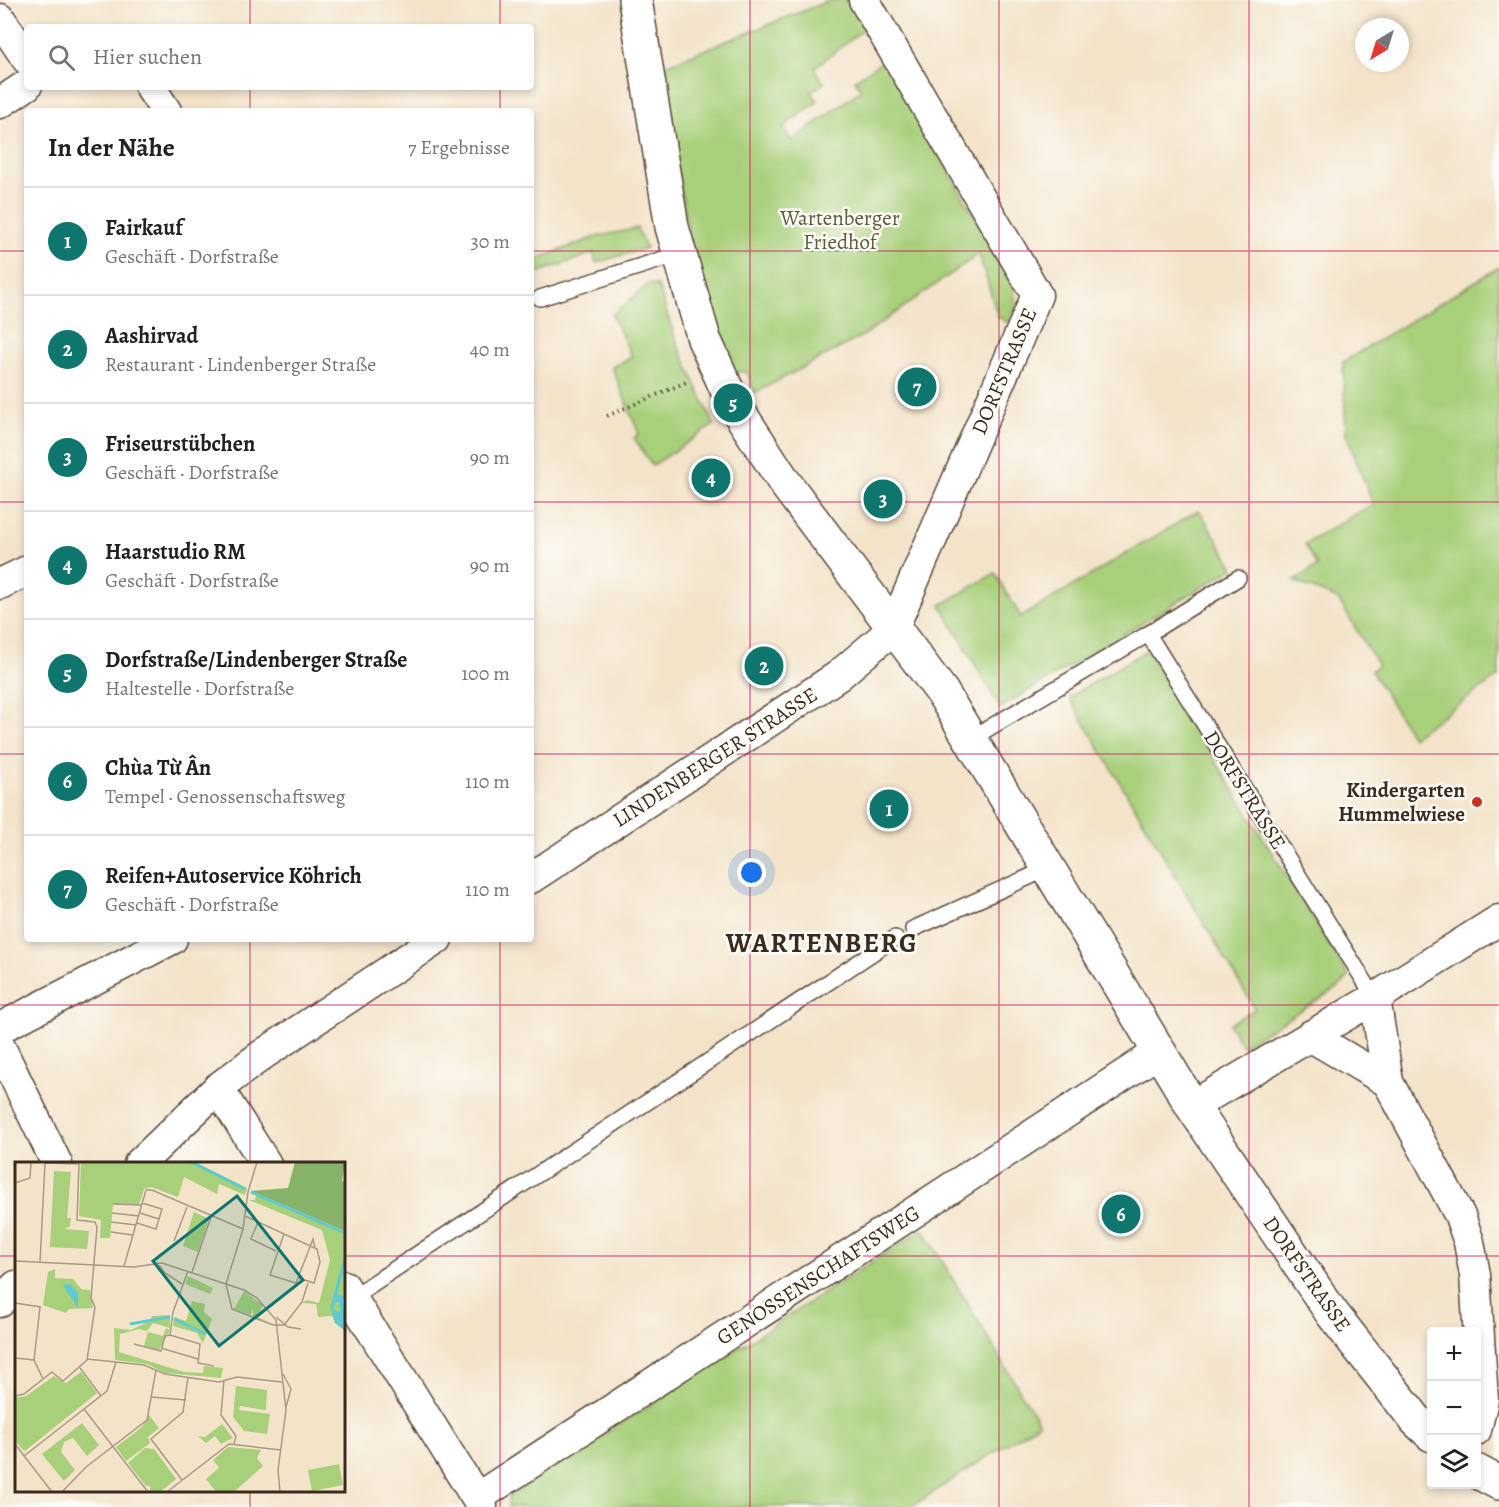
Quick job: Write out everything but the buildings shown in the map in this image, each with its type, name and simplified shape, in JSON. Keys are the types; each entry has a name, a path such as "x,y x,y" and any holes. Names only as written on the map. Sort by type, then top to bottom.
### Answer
{"main road":[{"name":"DORFSTRASSE","path":"635,0 665,197 679,254 705,339 733,403 785,483 942,692 972,738 1191,1106 1331,1312 1427,1431"},
{"path":"1481,1474 1499,1483"}],"street":[{"name":"DORFSTRASSE","path":"864,0 1037,294 893,629"},
{"path":"0,18 24,54"},
{"path":"0,103 24,87"},
{"path":"152,90 164,108"},
{"path":"0,584 24,572"},
{"name":"LINDENBERGER STRASSE","path":"534,876 838,676 893,629"},
{"path":"1191,1106 1375,998 1499,920"},
{"path":"0,1028 166,942"},
{"path":"141,1162 218,1088 262,1055 432,942"},
{"name":"DORFSTRASSE","path":"1375,998 1388,1082 1460,1216 1469,1242 1475,1275 1484,1400 1481,1411"},
{"path":"1310,1036 1388,1082"},
{"path":"0,1047 56,1162"},
{"name":"GENOSSENSCHAFTSWEG","path":"479,1502 1159,1052"},
{"path":"218,1088 265,1162"},
{"path":"0,1302 15,1287"},
{"path":"347,1292 479,1502"}],"lane":[{"path":"540,298 679,254"},
{"path":"972,738 1238,578"},
{"name":"DORFSTRASSE","path":"1148,634 1375,998"},
{"path":"913,929 1049,867"},
{"path":"347,1292 895,938"}],"path":[{"path":"607,416 718,369"}],"green space":[{"name":"Wartenberger Friedhof","path":"831,0 850,0 866,27 814,68 824,83 811,92 818,101 783,127 792,141 861,90 855,80 884,60 1014,284 1016,308 1008,323 998,317 979,254 864,335 755,393 747,372 732,372 696,271 658,68"},
{"path":"637,228 646,248 596,263 594,253 534,274 534,260 596,237"},
{"path":"1499,267 1499,676 1412,737 1371,671 1378,665 1338,599 1294,581 1317,566 1305,544 1373,504 1346,434 1343,362"},
{"path":"649,284 658,286 675,338 714,425 652,466 634,438 639,434 612,367 632,357 612,315"},
{"path":"1199,510 1234,568 1000,708 941,605 995,573 1021,617"},
{"path":"1147,650 1349,977 1338,988 1242,1046 1229,1024 1255,1009 1069,697"},
{"path":"923,1229 1039,1423 911,1507 508,1507 509,1496"}],"place":[{"name":"Reifen+Autoservice Köhrich","path":"917,387"},
{"name":"Dorfstraße/Lindenberger Straße","path":"733,403"},
{"name":"Haarstudio RM","path":"711,478"},
{"name":"Friseurstübchen","path":"883,499"},
{"name":"Aashirvad","path":"764,666"},
{"name":"Kindergarten Hummelwiese","path":"1477,802"},
{"name":"Fairkauf","path":"889,809"},
{"name":"Chùa Từ Ân","path":"1121,1214"}],"district":[{"name":"WARTENBERG","path":"822,943"}]}
